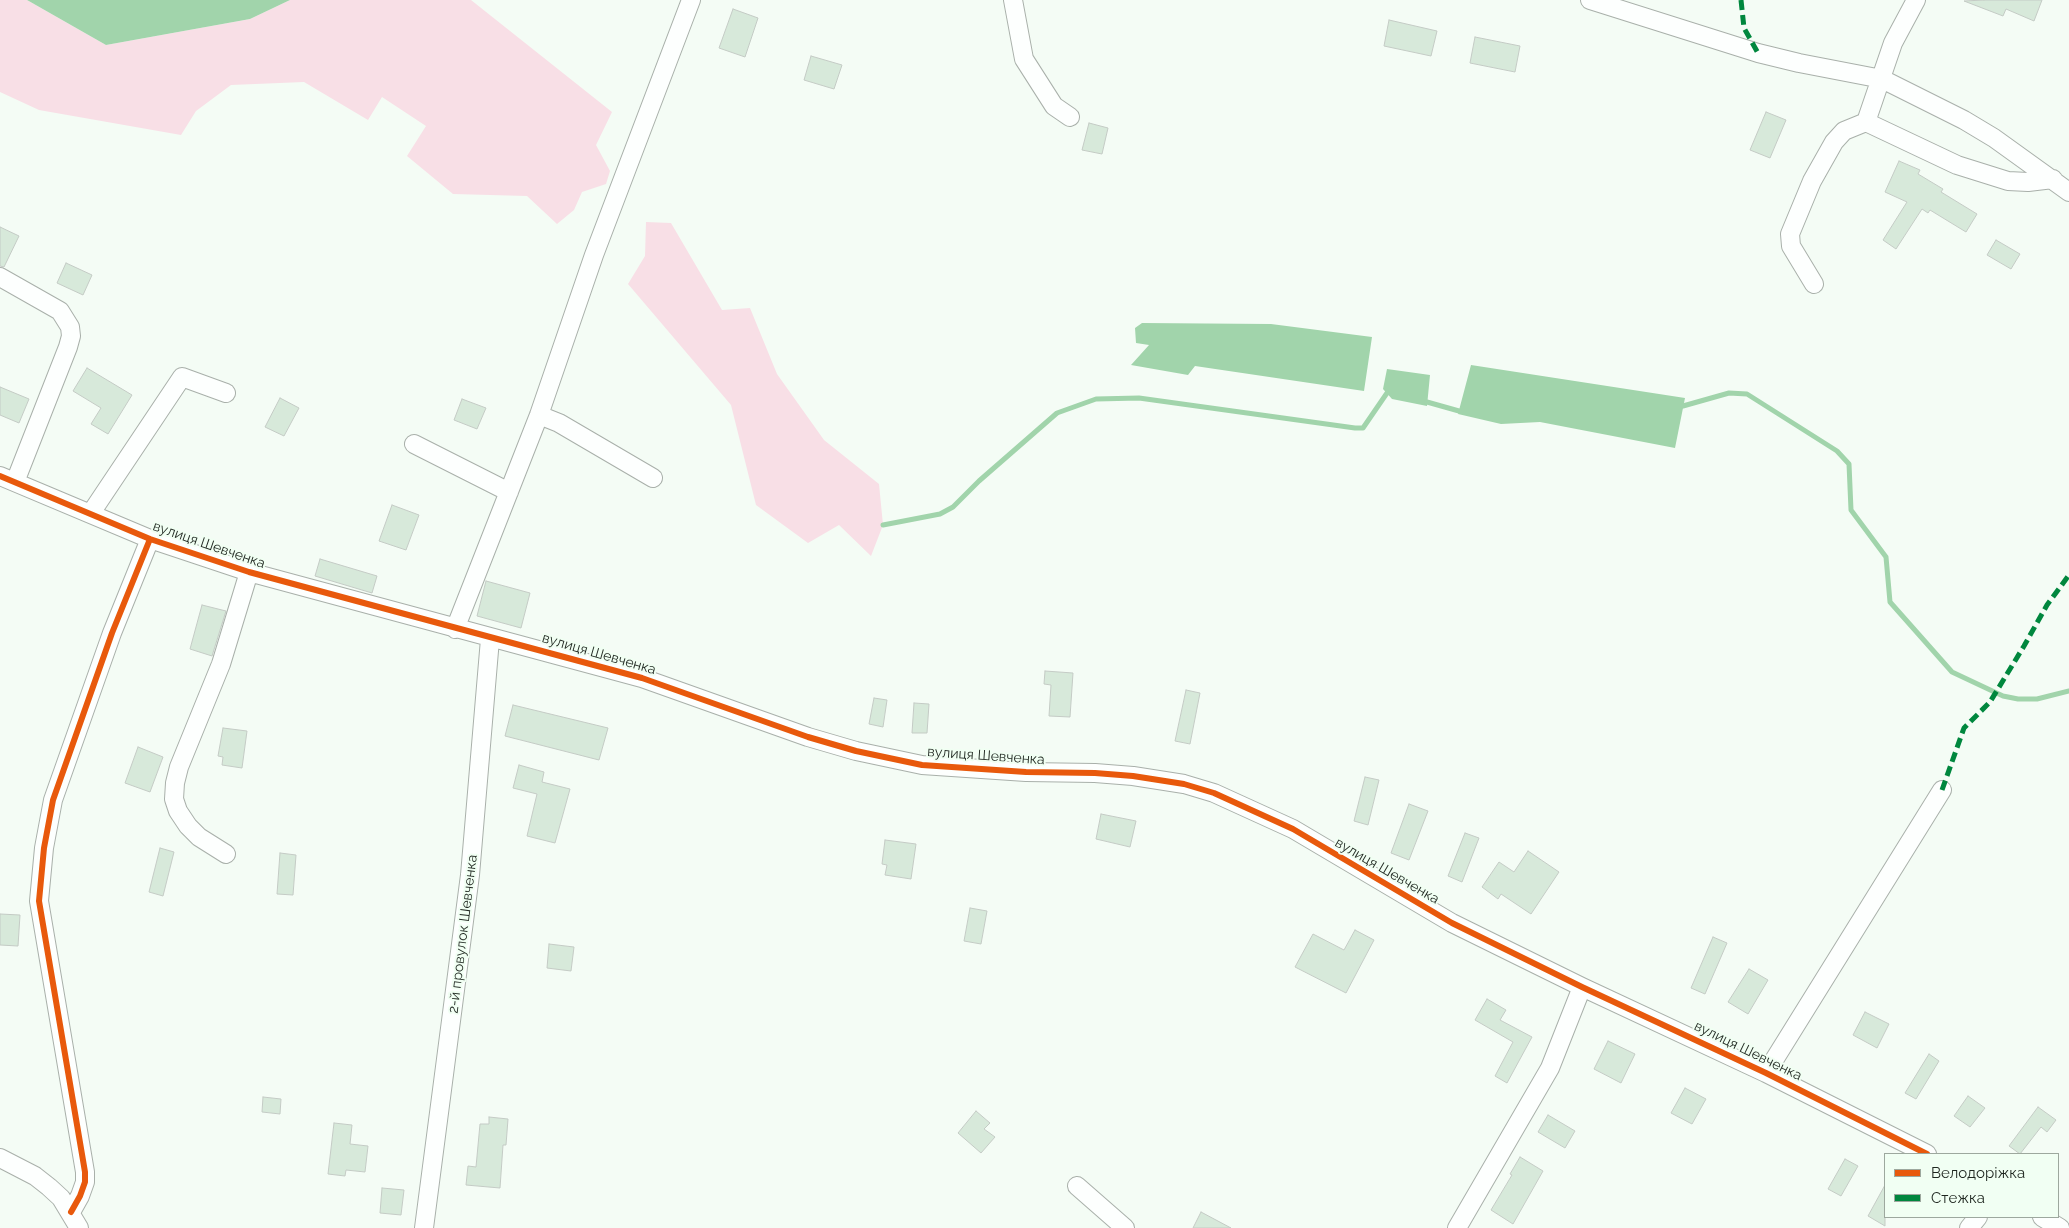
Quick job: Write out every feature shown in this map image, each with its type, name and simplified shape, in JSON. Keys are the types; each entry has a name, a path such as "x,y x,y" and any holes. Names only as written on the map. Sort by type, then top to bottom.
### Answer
{"street":[{"path":"455,629 539,415 594,255 691,0"},
{"path":"1012,0 1024,59 1054,106 1070,117"},
{"path":"1590,0 1758,53 1798,63 1882,79 1964,120 2053,179 2069,192"},
{"path":"1814,284 1791,246 1790,234 1812,181 1834,142 1844,131 1866,122 1893,43 1916,0"},
{"path":"1866,122 1956,165 2008,181 2028,182 2053,179"},
{"name":"вулиця Шевченка","path":"0,277 60,311 70,327 68,347 8,479 150,539 249,572 490,639 578,659 642,678 808,737 891,759 922,765 1026,772 1095,773 1133,776 1184,784 1214,793 1252,808 1292,829 1452,923 1582,987 1766,1073 1925,1153"},
{"path":"91,514 182,377 226,393"},
{"path":"539,415 559,423 653,478"},
{"path":"414,444 509,492"},
{"path":"71,1212 85,1182 85,1172 39,901 44,848 53,800 112,633 150,539"},
{"path":"226,854 199,837 188,826 176,805 175,783 179,767 220,664 249,572"},
{"name":"2-й провулок Шевченка","path":"424,1228 470,875 490,639"},
{"path":"1766,1073 1942,790"},
{"path":"1457,1228 1550,1068 1582,987"},
{"path":"0,1158 34,1176 49,1187 61,1198 79,1228"},
{"path":"1077,1186 1125,1228"},
{"path":"2044,1218 2060,1228"}],"shaded area":[{"path":"0,0 27,0 106,45 250,19 290,0 471,0 612,112 596,145 610,171 606,184 582,192 574,210 557,224 527,196 453,194 407,156 426,126 382,97 368,120 304,82 231,85 196,111 181,135 39,110 0,92"},
{"path":"27,0 290,0 250,19 106,45"},
{"path":"646,222 671,223 722,310 750,308 777,374 824,440 879,484 883,525 871,556 839,525 808,543 756,505 731,405 628,284 645,256"},
{"path":"1142,323 1271,324 1372,337 1364,391 1195,366 1188,375 1131,365 1149,345 1136,343 1135,328"},
{"path":"1471,365 1685,398 1675,448 1540,422 1501,424 1458,414"},
{"path":"1387,369 1430,375 1427,406 1392,399 1383,389"}],"building":[{"path":"2042,0 2034,21 2006,9 2003,16 1964,1"},
{"path":"733,9 758,18 745,57 719,48"},
{"path":"1389,20 1437,31 1431,56 1384,46"},
{"path":"1475,37 1520,46 1515,72 1470,63"},
{"path":"811,56 842,65 834,89 804,80"},
{"path":"1766,112 1786,120 1770,158 1750,150"},
{"path":"1089,123 1108,128 1102,154 1082,150"},
{"path":"1899,161 1920,170 1918,174 1943,189 1941,192 1977,214 1966,232 1930,210 1928,213 1922,209 1896,249 1883,240 1907,202 1885,192"},
{"path":"0,227 19,236 4,267 0,266"},
{"path":"1996,240 2020,254 2011,269 1987,255"},
{"path":"66,263 92,275 83,295 57,283"},
{"path":"87,368 132,395 108,434 91,424 101,408 73,391"},
{"path":"0,387 29,399 19,423 0,415"},
{"path":"280,398 299,408 284,436 265,427"},
{"path":"462,399 486,408 477,429 454,420"},
{"path":"392,505 419,515 406,550 379,541"},
{"path":"320,559 377,576 372,593 315,576"},
{"path":"486,581 530,593 521,628 477,616"},
{"path":"202,605 226,611 212,656 190,649"},
{"path":"1045,671 1073,673 1070,717 1049,716 1051,685 1044,684"},
{"path":"1186,690 1200,693 1190,744 1175,741"},
{"path":"874,698 887,700 883,727 869,724"},
{"path":"914,703 929,704 927,733 912,733"},
{"path":"513,705 608,728 599,760 505,736"},
{"path":"223,728 247,731 242,768 222,765 223,757 218,756"},
{"path":"138,747 163,757 150,792 125,783"},
{"path":"519,765 544,772 542,782 570,789 555,843 527,836 537,794 513,788"},
{"path":"1365,777 1379,780 1368,825 1354,821"},
{"path":"1409,804 1428,811 1409,860 1391,853"},
{"path":"1101,814 1136,821 1130,847 1096,839"},
{"path":"1465,833 1479,838 1462,882 1448,876"},
{"path":"885,840 916,844 911,879 885,875 887,865 882,864"},
{"path":"160,848 174,852 163,896 149,892"},
{"path":"1528,851 1559,872 1531,914 1501,894 1498,899 1482,887 1499,862 1514,872"},
{"path":"280,853 296,855 293,895 277,894"},
{"path":"970,908 987,911 981,944 964,941"},
{"path":"0,914 20,915 18,946 0,945"},
{"path":"1355,930 1374,940 1346,993 1295,967 1313,934 1344,950"},
{"path":"1713,937 1727,943 1705,994 1691,988"},
{"path":"549,944 574,947 571,971 547,968"},
{"path":"1749,969 1768,980 1748,1014 1728,1002"},
{"path":"1487,999 1506,1010 1500,1020 1532,1037 1507,1083 1495,1076 1513,1042 1475,1020"},
{"path":"1865,1012 1889,1024 1877,1048 1853,1035"},
{"path":"1608,1041 1635,1054 1621,1083 1594,1069"},
{"path":"1929,1054 1939,1061 1916,1099 1905,1093"},
{"path":"1685,1088 1706,1099 1692,1124 1671,1113"},
{"path":"1968,1096 1985,1108 1970,1127 1954,1116"},
{"path":"263,1097 281,1099 280,1114 262,1112"},
{"path":"2038,1107 2056,1120 2047,1132 2041,1127 2021,1153 2009,1146"},
{"path":"976,1111 990,1123 984,1129 995,1137 981,1153 958,1133"},
{"path":"1548,1115 1575,1131 1565,1148 1538,1132"},
{"path":"489,1117 508,1119 506,1145 503,1145 500,1188 466,1185 468,1166 476,1167 480,1124 489,1124"},
{"path":"334,1123 352,1125 350,1144 368,1146 365,1172 346,1170 345,1176 328,1174"},
{"path":"1520,1157 1543,1171 1513,1224 1491,1210 1512,1175 1510,1174"},
{"path":"1845,1159 1858,1166 1841,1196 1828,1189"},
{"path":"1884,1187 1885,1226 1868,1216"},
{"path":"382,1188 404,1190 401,1215 380,1213"},
{"path":"1201,1212 1231,1228 1193,1228"}],"waterway":[{"path":"883,525 940,514 953,507 979,481 1057,413 1096,399 1139,398 1363,428 1387,393"},
{"path":"1683,406 1729,393 1747,394 1837,451 1849,464 1851,510 1886,557 1890,602 1952,672 2003,696 2018,699 2037,699 2069,691"},
{"path":"1427,402 1459,411"}],"marked path":[{"path":"1741,0 1744,28 1758,53"},
{"path":"1942,790 1964,728 1990,702 2047,605 2069,575"}],"cycle path":[{"path":"0,476 150,539 249,572 642,678 808,737 856,751 922,765 1026,772 1095,773 1133,776 1184,784 1214,793 1293,829 1452,923 1582,987 1766,1073 1925,1153"},
{"path":"71,1212 85,1182 85,1172 39,901 44,848 53,800 112,633 150,539"}]}
